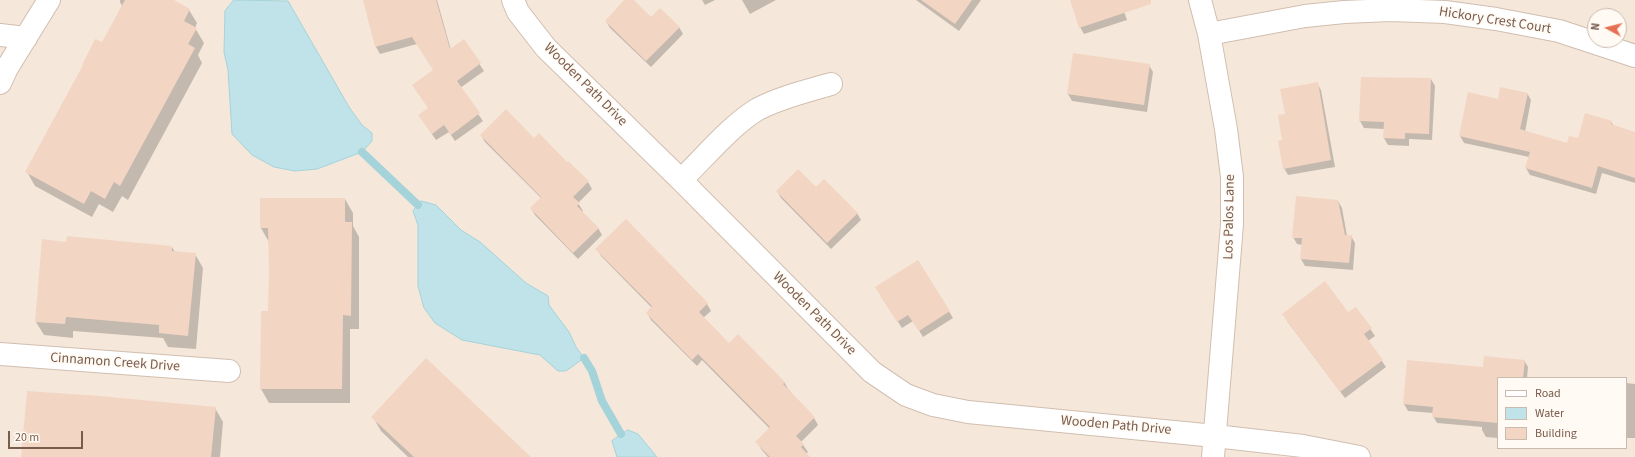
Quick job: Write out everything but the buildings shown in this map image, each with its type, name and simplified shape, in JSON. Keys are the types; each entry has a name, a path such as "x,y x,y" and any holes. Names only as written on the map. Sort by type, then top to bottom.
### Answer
{"street":[{"path":"0,83 7,68 49,0"},
{"name":"Wooden Path Drive","path":"513,0 518,12 546,48 681,180 872,372 906,395 933,405 968,412 1214,446 1303,446 1359,457"},
{"name":"Los Palos Lane","path":"1200,0 1209,34 1226,129 1232,177 1232,224 1214,446"},
{"name":"Hickory Crest Court","path":"1209,34 1305,16 1344,12 1391,10 1445,12 1496,19 1559,31 1635,56"},
{"path":"0,35 26,38"},
{"path":"681,180 738,123 758,109 781,99 831,84"},
{"name":"Cinnamon Creek Drive","path":"0,354 229,371"}],"shaded area":[{"path":"0,0 1635,0 1635,457 0,457"}],"water":[{"path":"234,0 288,1 349,107 362,125 372,133 372,141 362,152 317,169 295,171 274,167 252,155 232,134 228,70 224,52 225,11"},
{"path":"421,201 436,205 461,230 480,242 526,283 548,296 549,305 569,332 576,347 584,358 566,371 558,371 540,355 462,340 435,323 424,308 418,286 418,225 413,211"},
{"path":"628,430 638,434 657,457 617,457 612,441"}],"waterway":[{"path":"362,152 418,205"},
{"path":"584,358 592,371 602,401 621,434"}]}
